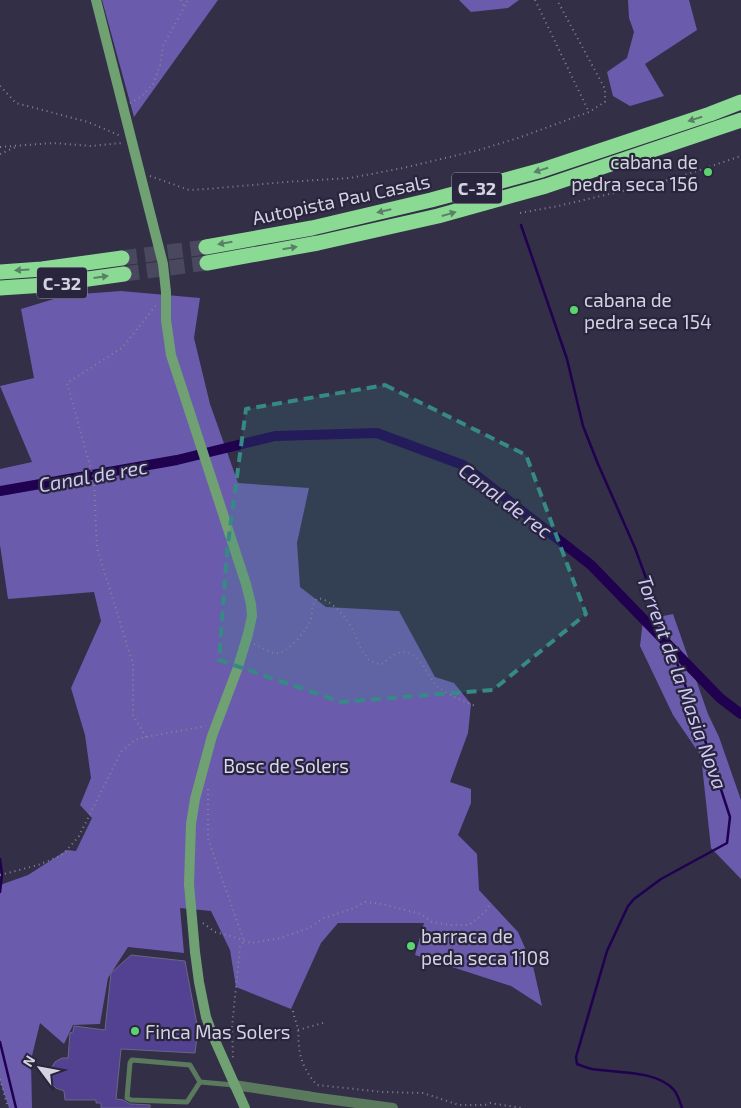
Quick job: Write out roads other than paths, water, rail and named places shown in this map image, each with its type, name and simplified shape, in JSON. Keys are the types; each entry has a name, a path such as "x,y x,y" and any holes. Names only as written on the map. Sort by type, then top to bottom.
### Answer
{"highway":[{"name":"Autopista Pau Casals","path":"206,247 312,228 450,195 542,170 741,102"},
{"name":"Autopista Pau Casals","path":"207,263 318,243 438,216 546,186 741,120"},
{"name":"C-32","path":"0,272 42,269 122,258"},
{"name":"C-32","path":"0,288 45,285 124,274"}],"street":[{"path":"96,0 163,264 166,320 172,361 251,604 252,616 246,640 237,670 216,724 195,799 189,876 191,918 199,982 206,1017 245,1108"},
{"path":"234,1085 393,1108"}],"lane":[{"path":"132,1060 190,1065 200,1082 187,1102 131,1100 127,1098 130,1063 132,1060"},
{"path":"200,1082 234,1085"}],"waterway":[{"name":"Torrent de la Masia Nova","path":"521,225 567,359 583,426 635,548 702,731 730,817 727,843 661,879 634,899 628,906 607,951 576,1057 577,1064 588,1068 636,1074 657,1079 674,1090 682,1108"},
{"name":"Canal de rec","path":"0,491 177,460 275,436 377,433 463,465 591,565 720,698 741,714"},
{"path":"0,859 2,874 0,892"},
{"path":"0,1042 16,1108"}],"tunnel":[{"path":"122,258 206,247"},
{"path":"124,274 207,263"}],"place":[{"name":"cabana de pedra seca 156","path":"708,172"},
{"name":"cabana de pedra seca 154","path":"574,310"},
{"name":"barraca de peda seca 1108","path":"411,946"},
{"name":"Finca Mas Solers","path":"135,1031"}],"park label":[{"name":"Bosc de Solers","path":"286,765"}]}
